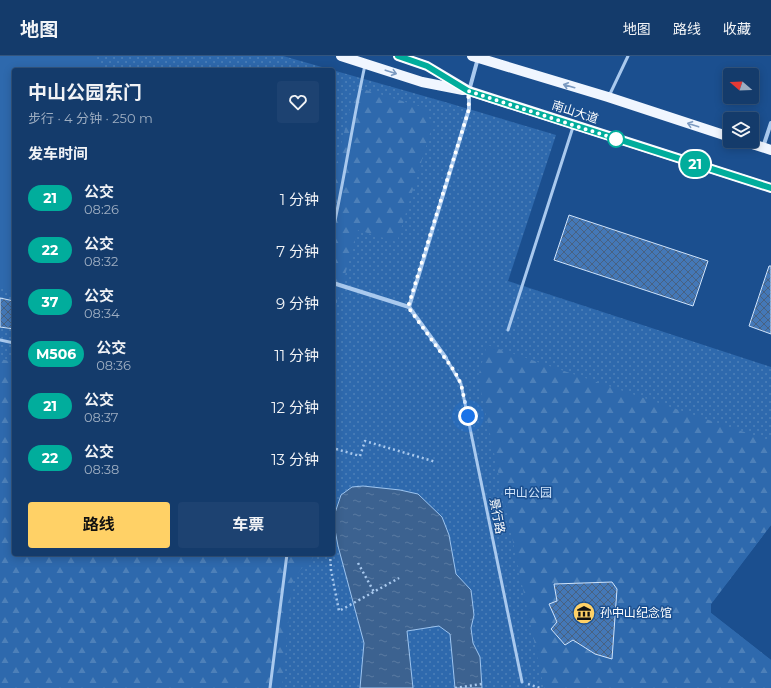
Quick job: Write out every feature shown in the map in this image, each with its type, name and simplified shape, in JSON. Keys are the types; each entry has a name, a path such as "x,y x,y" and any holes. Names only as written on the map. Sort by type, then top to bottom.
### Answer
{"main road":[{"path":"341,56 422,82 468,91"},
{"name":"南山大道","path":"398,56 427,66 468,91 771,188"},
{"name":"南山大道","path":"475,57 608,97 723,135"}],"street":[{"path":"408,307 469,109 468,91 475,57"},
{"path":"767,149 771,123"},
{"path":"335,284 408,307 446,358"}],"lane":[{"path":"608,97 628,56"},
{"path":"335,221 347,168 351,129 365,64"},
{"path":"508,330 574,125"},
{"path":"0,340 12,343"},
{"name":"景行路","path":"446,358 461,384 522,682"},
{"path":"270,688 286,556"}],"path":[{"path":"336,449 360,456 365,441 436,462"},
{"path":"330,556 331,570 339,611 399,578"},
{"path":"358,564 374,592"},
{"path":"455,688 482,684"}],"green space":[{"name":"中山公园","path":"0,56 283,56 325,68 12,68 12,556 335,556 335,71 556,135 508,281 771,367 771,525 711,604 711,613 771,660 771,688 0,688"},
{"path":"0,56 93,56 106,68 12,68 12,291 0,288"},
{"path":"361,90 366,90 422,107 427,111 432,127 397,242 358,230 335,309 335,169 353,97"},
{"path":"487,345 771,441 771,525 711,604 711,613 771,660 771,688 544,688 478,377"},
{"path":"0,359 12,362 12,556 315,556 300,570 292,583 282,688 0,688"}],"water":[{"path":"363,486 400,490 418,494 442,517 449,535 456,574 471,590 474,615 471,628 473,643 480,657 482,688 455,688 450,634 439,626 407,631 413,688 360,688 364,643 335,530 335,513 341,495 352,487"}],"building":[{"path":"569,215 708,261 693,306 554,260"},
{"path":"769,266 771,266 771,334 749,326"},
{"path":"0,298 12,301 12,329 0,327"},
{"name":"孙中山纪念馆","path":"612,582 617,589 612,659 595,654 573,640 565,645 551,629 557,622 549,604 557,601 554,584"}],"bus line":[{"name":"21","path":"398,56 427,66 468,91 771,188"}],"place":[{"name":"孙中山纪念馆","path":"584,613"}],"route":[{"path":"468,416 461,384 455,372 408,307 469,109 468,91 619,140 616,139"}]}
